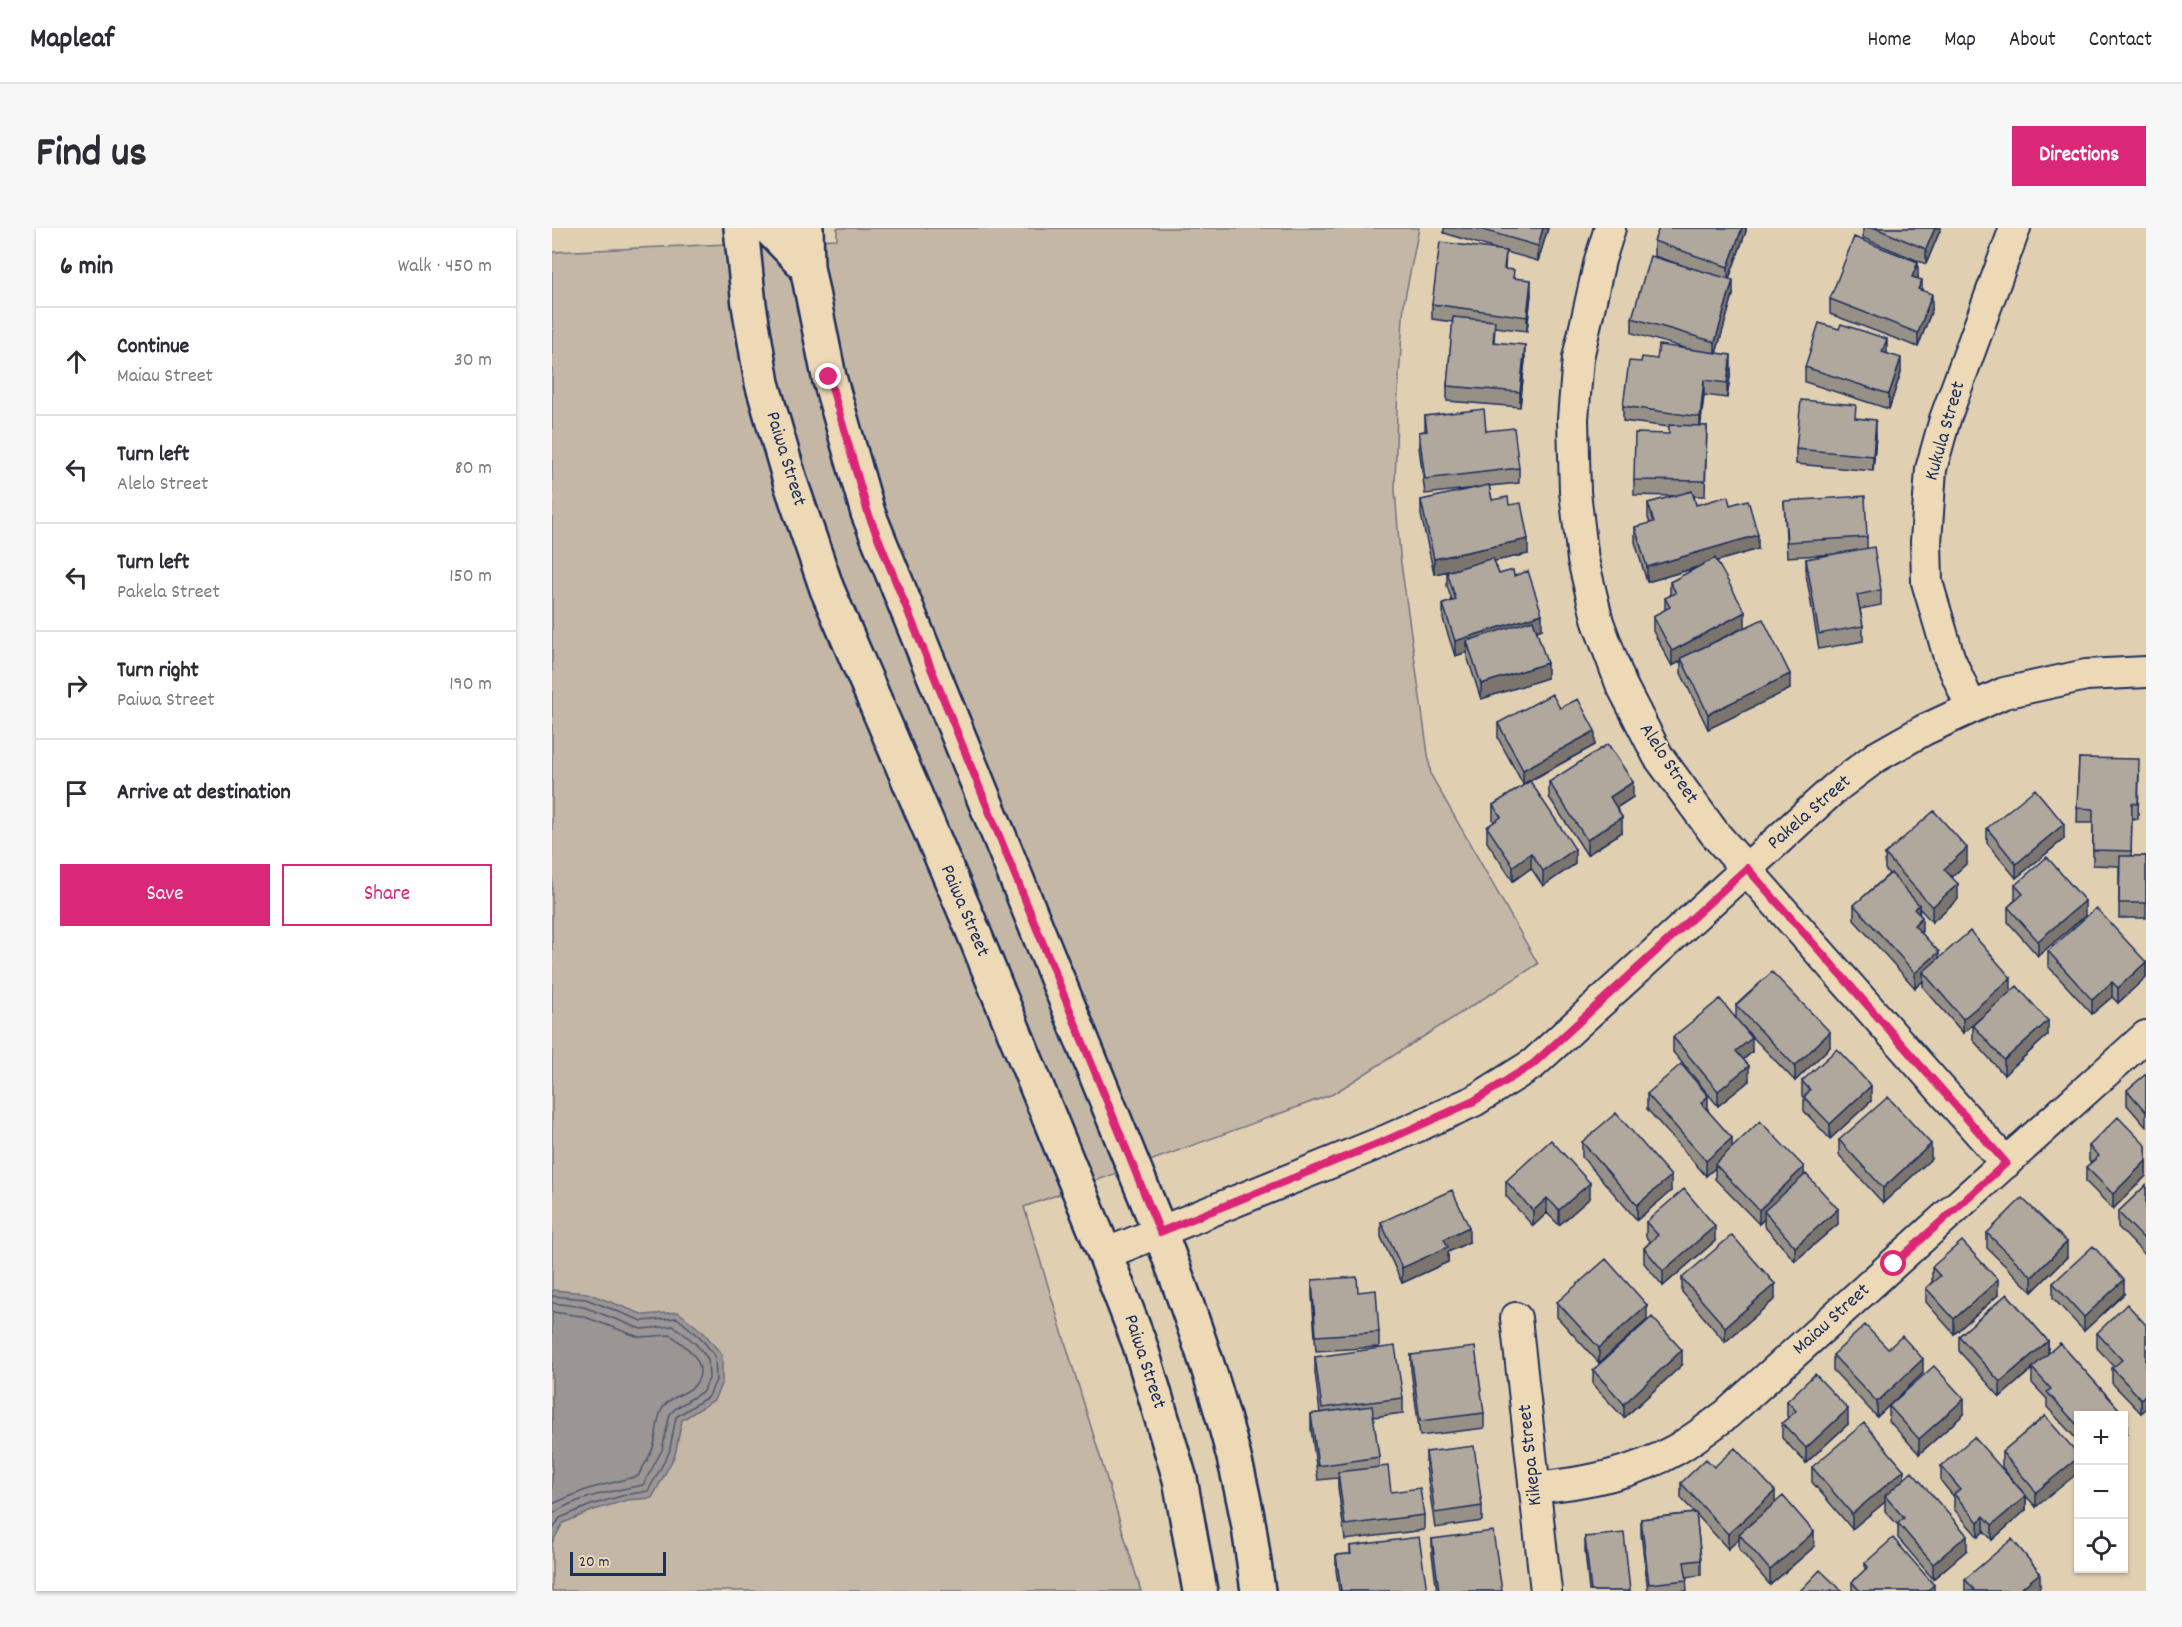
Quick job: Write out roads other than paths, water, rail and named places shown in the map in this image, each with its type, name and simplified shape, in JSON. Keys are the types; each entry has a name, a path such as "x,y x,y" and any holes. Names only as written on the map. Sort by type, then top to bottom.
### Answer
{"street":[{"name":"Paiwa Street","path":"741,228 749,305 762,383 791,484 826,589 969,921 1106,1254 1140,1345 1180,1479 1200,1591"},
{"path":"769,228 807,267"},
{"path":"806,228 807,267 829,377 868,513 1160,1232 1195,1326 1227,1432 1248,1526 1258,1591"},
{"name":"Alelo Street","path":"1610,228 1600,260 1578,358 1573,419 1575,492 1583,560 1598,622 1621,684 1658,756 1715,834 2006,1163"},
{"name":"Kukula Street","path":"1971,707 1948,657 1927,582 1926,542 1931,469 1945,419 2014,228"},
{"name":"Pakela Street","path":"1106,1254 1387,1140 1474,1101 1533,1064 1835,788 1876,757 1924,730 2004,693 2086,675 2146,672"},
{"name":"Maiau Street","path":"1534,1488 1570,1485 1633,1469 1677,1449 1727,1414 2146,1036"},
{"name":"Kikepa Street","path":"1516,1318 1546,1591"}],"water":[{"path":"552,1290 587,1293 644,1315 678,1312 704,1333 722,1355 722,1382 714,1400 682,1420 675,1455 652,1498 627,1500 563,1523 552,1543"}]}
